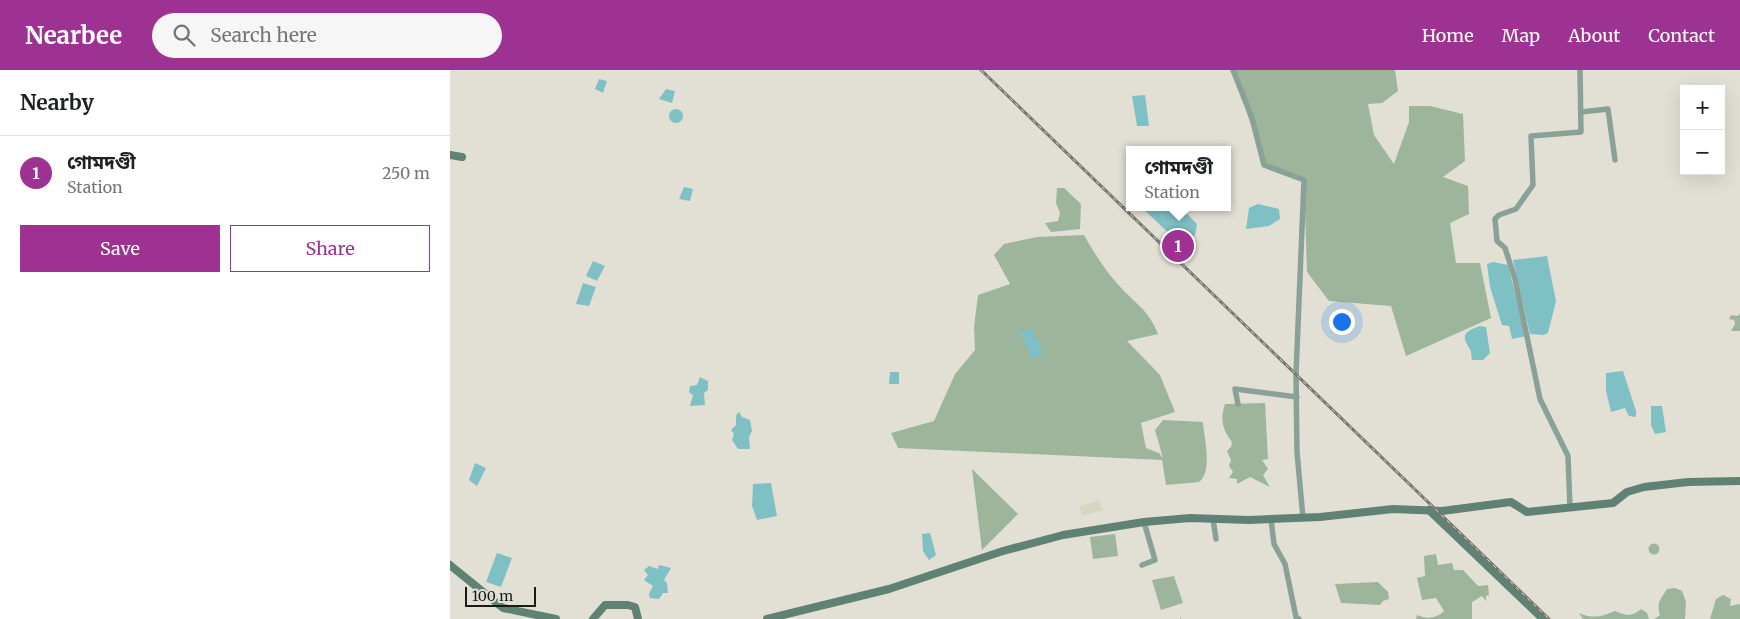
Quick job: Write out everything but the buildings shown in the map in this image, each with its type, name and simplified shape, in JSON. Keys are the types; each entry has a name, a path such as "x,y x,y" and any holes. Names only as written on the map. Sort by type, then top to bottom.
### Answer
{"main road":[{"path":"450,155 462,157"},
{"path":"767,619 889,589 1003,551 1063,535 1144,522 1190,518 1303,518 1393,509 1442,511 1511,502 1528,512 1613,503 1627,492 1644,487 1688,482 1740,481"},
{"path":"1429,510 1543,619"},
{"path":"450,566 503,608 556,619"},
{"path":"593,619 605,605 628,605 635,608 638,619"}],"street":[{"path":"1233,70 1252,118 1264,166 1304,180 1296,374 1297,452 1303,518"},
{"path":"1570,508 1568,456 1540,399 1515,279 1505,248 1497,240 1496,219 1499,215 1516,209 1533,185 1531,136 1581,132 1580,70"},
{"path":"1581,112 1608,109 1615,160"},
{"path":"1238,404 1235,389 1297,397"},
{"path":"1213,519 1216,538"},
{"path":"1271,519 1274,544 1285,564 1296,617 1306,619"},
{"path":"1142,565 1155,560 1144,522"}],"shaded area":[{"path":"1100,500 1103,510 1082,516 1079,506"}],"green space":[{"path":"1233,70 1395,70 1398,91 1382,103 1368,104 1374,135 1394,164 1409,122 1409,106 1430,106 1463,114 1465,161 1443,177 1468,186 1469,214 1450,223 1456,263 1480,263 1491,318 1406,356 1391,306 1329,301 1307,272 1304,180 1264,165"},
{"path":"1057,188 1064,188 1081,204 1080,229 1051,232 1045,223 1058,221 1060,213 1056,203"},
{"path":"1084,235 1119,286 1148,315 1158,334 1127,341 1160,375 1175,412 1141,423 1146,448 1159,453 1163,458 1155,430 1163,420 1203,422 1207,462 1206,470 1199,482 1166,485 1162,460 898,448 891,433 934,421 955,374 975,350 974,327 978,295 1010,284 994,255 1004,244 1037,237"},
{"path":"1740,314 1740,331 1731,331 1735,324 1734,320 1729,319 1731,315 1737,316"},
{"path":"1265,403 1268,459 1262,460 1268,469 1263,475 1270,487 1250,477 1237,484 1237,479 1229,478 1233,472 1229,466 1231,460 1227,451 1231,447 1232,442 1223,424 1225,404"},
{"path":"972,469 1018,514 982,550"},
{"path":"1115,534 1118,556 1093,559 1090,537"},
{"path":"1654,543 1660,549 1654,555 1648,549"},
{"path":"1436,554 1438,565 1452,563 1454,570 1463,570 1478,586 1488,585 1489,595 1486,596 1486,601 1482,596 1472,602 1472,619 1416,619 1417,615 1431,618 1438,616 1444,611 1436,598 1422,600 1417,578 1425,576 1424,556"},
{"path":"1174,576 1183,603 1161,610 1152,580"},
{"path":"1378,582 1388,592 1389,599 1383,601 1380,605 1341,603 1335,584"},
{"path":"1675,588 1682,591 1686,602 1685,619 1654,619 1660,615 1659,604 1667,589"},
{"path":"1723,595 1731,599 1730,606 1740,604 1740,619 1710,619 1716,599"},
{"path":"1641,609 1647,613 1649,619 1583,619 1579,613 1597,616 1615,611 1629,615"}],"water":[{"path":"599,79 607,81 603,93 595,89"},
{"path":"666,89 675,91 672,103 659,99"},
{"path":"1145,95 1149,126 1137,126 1132,96"},
{"path":"676,109 681,111 683,116 681,121 676,123 671,121 669,116 671,111"},
{"path":"684,187 693,189 690,201 679,199"},
{"path":"1258,204 1279,209 1280,219 1269,226 1246,229 1249,208"},
{"path":"1145,211 1184,211 1197,224 1195,235 1187,244 1175,239"},
{"path":"1547,256 1556,301 1548,333 1543,335 1530,334 1513,260"},
{"path":"593,261 605,266 597,281 586,276"},
{"path":"1493,262 1508,265 1526,336 1512,339 1509,326 1502,325 1490,287 1487,264"},
{"path":"583,283 596,287 589,306 576,304"},
{"path":"1480,326 1486,327 1490,353 1483,360 1472,360 1471,350 1465,337 1468,332"},
{"path":"1030,328 1040,343 1042,355 1032,358 1020,333"},
{"path":"1623,371 1636,411 1636,417 1629,416 1625,408 1611,412 1606,391 1606,373"},
{"path":"890,372 899,372 899,384 889,384"},
{"path":"700,377 708,381 708,390 704,393 705,405 690,406 693,395 689,392 690,386 697,385"},
{"path":"1651,406 1662,406 1666,432 1655,434 1651,425"},
{"path":"739,412 742,417 750,420 752,431 749,437 750,449 738,449 732,440 734,434 731,430 736,425 736,415"},
{"path":"475,463 486,468 477,486 469,480"},
{"path":"771,483 777,516 757,520 752,506 753,484"},
{"path":"930,533 936,555 929,560 923,551 922,534"},
{"path":"497,553 512,558 501,587 486,582"},
{"path":"659,565 671,568 664,580 667,583 668,593 663,593 659,599 650,598 649,594 653,586 644,580 648,575 644,570 649,566 658,569"}],"railway":[{"path":"981,70 1126,210"},
{"path":"1127,211 1549,619"}],"place":[{"name":"গোমদণ্ডী","path":"1178,246"}]}
